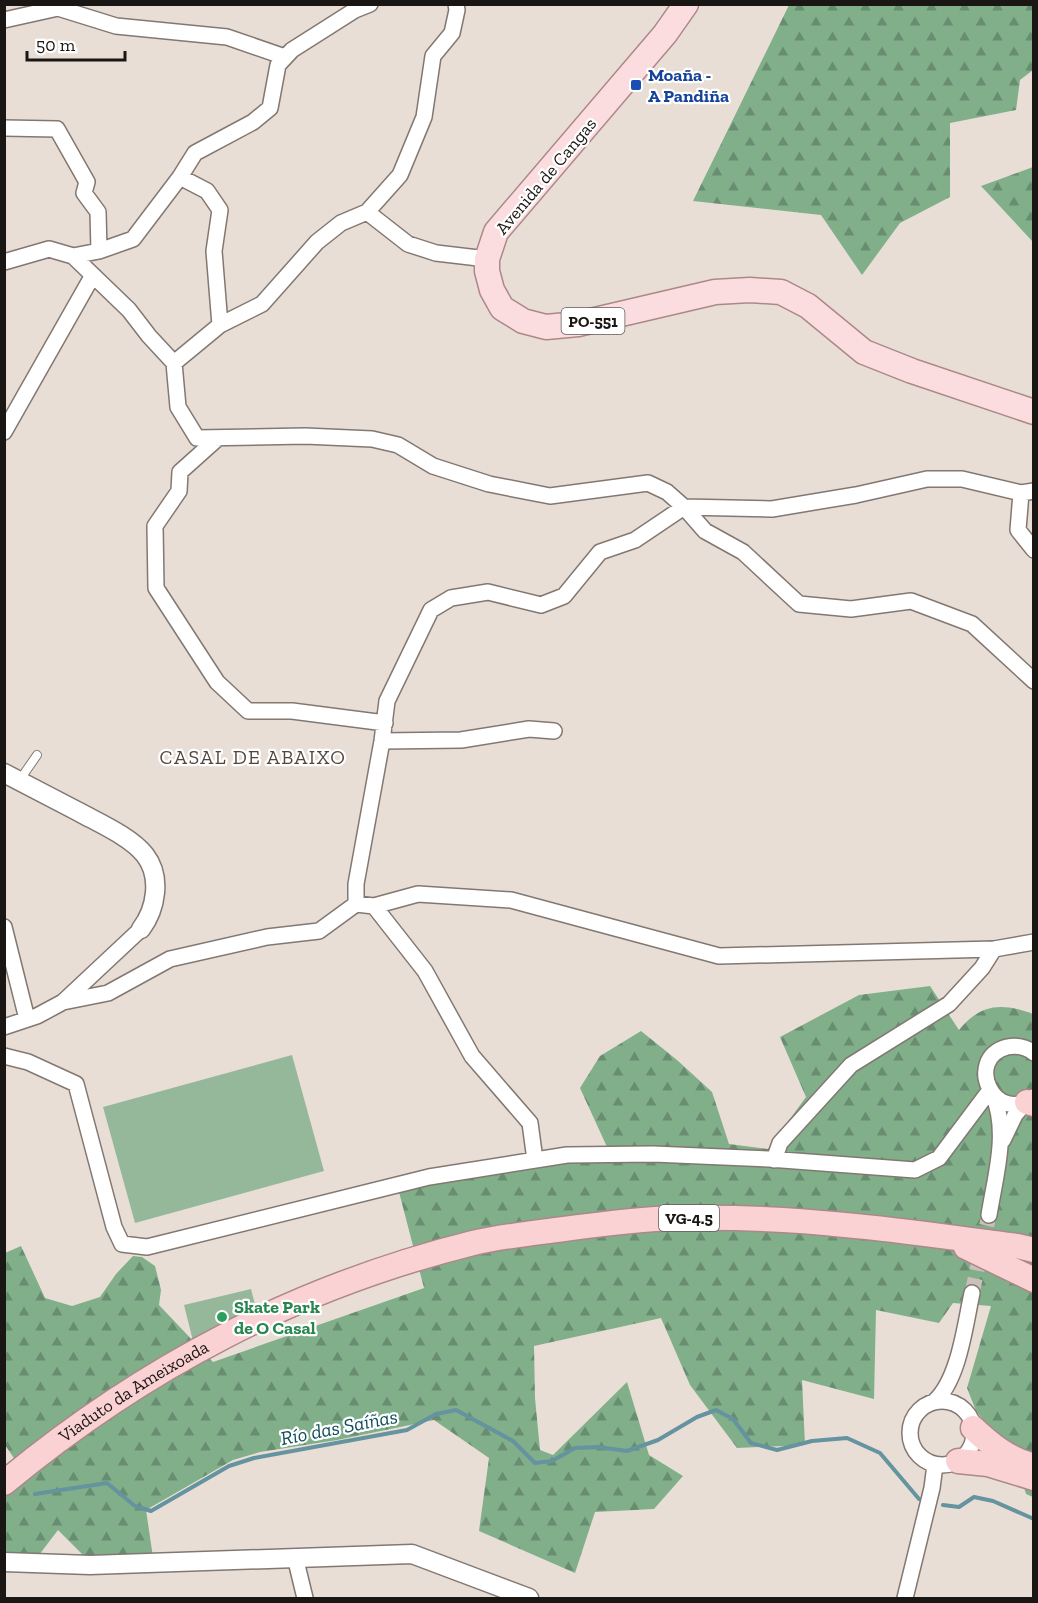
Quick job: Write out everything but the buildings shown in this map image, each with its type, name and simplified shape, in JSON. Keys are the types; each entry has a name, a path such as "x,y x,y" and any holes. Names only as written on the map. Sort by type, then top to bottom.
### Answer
{"highway":[{"name":"Viaduto da Ameixoada","path":"4,1483 45,1449 107,1405 161,1369 214,1340 288,1305 347,1281 476,1243 600,1224 675,1218 765,1219 844,1224 904,1232"},
{"name":"VG-4.5","path":"904,1232 1034,1266"},
{"path":"904,1232 1034,1250"},
{"path":"966,1247 1034,1280"},
{"path":"968,1418 995,1448 1008,1456 1034,1465"},
{"path":"947,1463 988,1464 1034,1478"}],"main road":[{"name":"Avenida de Cangas","path":"686,4 657,42 496,232 487,271 492,290 502,308 523,321 546,327 578,324 715,292 750,290 781,292 808,306 864,352 912,371 1034,412"}],"street":[{"path":"4,262 50,249 74,256 99,251 133,239 180,177 195,153 254,122 270,108 278,65 292,50 356,10 370,4"},
{"path":"174,363 220,325 261,304 316,242 341,223 367,212 400,175 424,117 433,56 452,33 458,10 456,4"},
{"path":"4,20 58,8 116,26 227,37 285,57"},
{"path":"4,128 57,129 87,182 84,193 98,213 99,251"},
{"path":"180,177 207,191 220,210 214,251 220,325"},
{"path":"367,212 408,244 436,253 488,259"},
{"path":"74,256 129,310 174,363 178,406 197,438 305,436 372,439 398,446 433,466 489,484 550,495 648,483 667,492 705,531 743,552 799,604 851,609 911,601 972,624 1034,681"},
{"path":"4,432 93,275"},
{"path":"218,438 180,472 179,491 155,526 156,588 217,682 248,711 292,711 385,723"},
{"path":"356,904 356,884 387,701 431,610 451,598 488,592 541,605 564,596 600,552 635,540 684,507 772,509 856,495 927,479 962,478 1027,492 1018,530 1034,550"},
{"path":"382,741 461,740 529,729 554,731"},
{"path":"4,1027 54,1008 63,1002 148,921 154,904 155,889 153,869 144,854 114,830 12,777"},
{"path":"63,1002 108,993 170,959 267,937 319,931 356,904 374,906 418,894 511,900 719,956 760,957 994,949 1034,942"},
{"path":"374,906 425,971 472,1056 530,1123 535,1160"},
{"path":"4,927 27,1019"},
{"path":"774,1160 780,1143 851,1065 949,1005 982,969 994,949"},
{"path":"989,1215 1000,1146 999,1111 986,1081 986,1071 989,1062 1003,1048 1022,1047 1034,1053"},
{"path":"4,1056 28,1062 76,1084 114,1227 122,1244 147,1247 429,1177 567,1155 653,1154 915,1170 939,1158 992,1093"},
{"path":"992,1093 1008,1104 1030,1102"},
{"path":"1000,1146 1015,1115 1030,1102"},
{"path":"947,1463 925,1461 911,1444 909,1433 916,1413 941,1396 950,1380 972,1293"},
{"path":"905,1599 932,1488 947,1463 971,1447 968,1418 958,1396 957,1359"},
{"path":"934,1402 950,1402 968,1418"},
{"path":"4,1562 90,1566 412,1554 530,1599"},
{"path":"295,1557 305,1599"}],"lane":[{"path":"12,777 37,755"}],"green space":[{"path":"789,5 1033,5 1033,70 1020,80 1016,110 950,123 950,197 900,223 862,275 821,215 693,201"},
{"path":"1034,167 1033,242 981,186"},
{"path":"930,986 959,1030 976,1015 993,1008 1012,1008 1033,1014 1033,1497 1026,1494 1012,1447 987,1425 976,1411 967,1388 991,1306 953,1303 939,1323 876,1310 874,1399 802,1380 805,1445 737,1448 690,1385 661,1318 534,1346 535,1398 540,1450 553,1455 627,1382 649,1455 683,1476 654,1509 595,1512 575,1573 479,1531 489,1458 434,1420 337,1440 260,1452 233,1460 146,1510 153,1557 86,1558 58,1530 39,1555 5,1555 5,1489 24,1473 5,1445 5,1253 21,1246 45,1298 72,1306 100,1297 116,1274 133,1256 142,1257 155,1266 161,1290 159,1305 213,1362 424,1288 399,1192 504,1168 560,1162 613,1160 580,1088 600,1056 641,1031 712,1092 729,1144 768,1149 806,1097 780,1037 859,995"},
{"path":"292,1055 324,1171 135,1223 103,1107"},
{"name":"Skate Park de O Casal","path":"251,1289 261,1328 194,1345 184,1305"}],"waterway":[{"name":"Río das Saíñas","path":"35,1494 107,1483 135,1506 151,1511 229,1466 254,1458 407,1430 436,1414 456,1410 513,1441 535,1463 552,1461 575,1448 598,1447 627,1451 658,1440 697,1417 716,1410 733,1419 751,1443 777,1450 812,1441 847,1438 880,1453 919,1499"},
{"name":"Río das Saíñas","path":"943,1505 959,1507 974,1497 993,1501 1034,1519"}],"tunnel":[{"path":"972,1293 989,1215"}],"place":[{"name":"Moaña - A Pandiña","path":"636,85"},
{"name":"Skate Park de O Casal","path":"222,1317"}],"district":[{"name":"CASAL DE ABAIXO","path":"253,757"}]}
